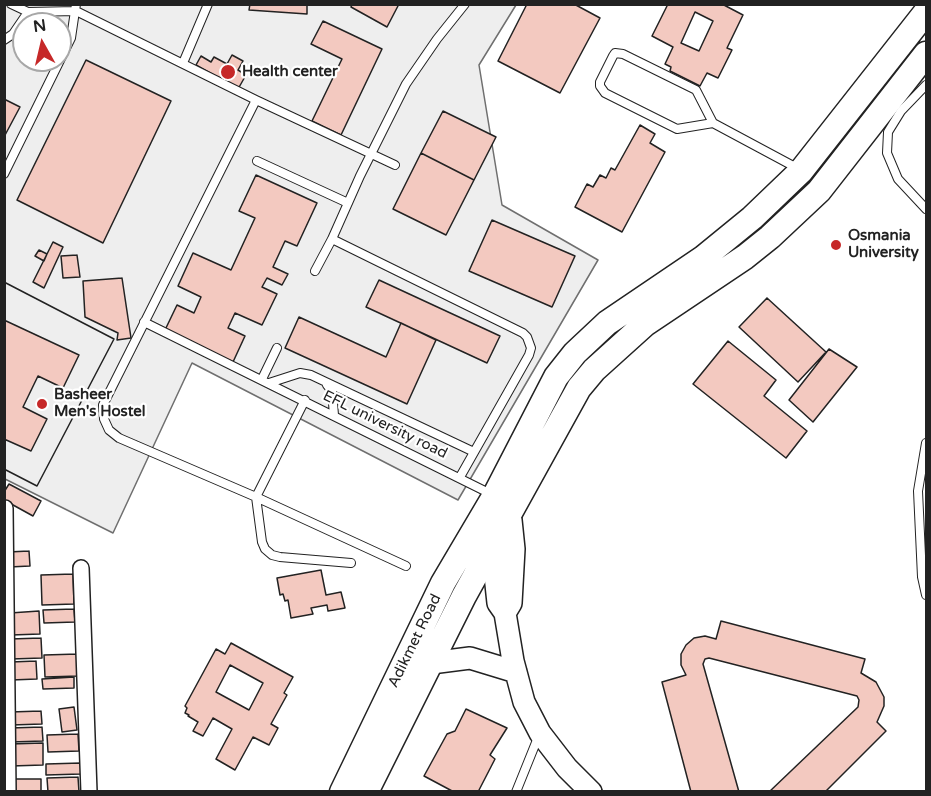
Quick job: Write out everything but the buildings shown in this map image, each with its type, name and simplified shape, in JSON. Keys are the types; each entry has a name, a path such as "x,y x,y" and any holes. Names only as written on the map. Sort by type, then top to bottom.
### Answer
{"main road":[{"path":"591,792 567,768 540,733 524,702 505,613 511,603 514,549 502,503 556,377 575,353 607,322 712,252 801,171 927,12"},
{"path":"502,503 579,388 594,370 645,324 745,257 819,191 927,54"},
{"name":"Adikmet Road","path":"366,792 431,663 502,503"},
{"name":"Adikmet Road","path":"342,792 443,583 502,503"},
{"path":"431,663 470,658 516,672"}],"street":[{"path":"5,508 8,792"},
{"path":"81,568 89,792"}],"lane":[{"path":"11,4 28,12 76,8 256,100 395,165"},
{"path":"183,63 208,4"},
{"path":"315,271 406,84 465,4"},
{"path":"4,174 71,38 76,8"},
{"path":"713,123 677,129 605,93 600,82 615,53 623,54 696,90 713,123 801,171"},
{"path":"927,85 900,111 888,132 887,153 898,179 927,209"},
{"path":"256,100 103,405 104,419 109,430 119,438 256,497 406,566"},
{"path":"257,161 348,203"},
{"path":"332,239 527,337 531,348 529,355 460,477"},
{"name":"EFL university road","path":"144,322 460,477 502,503"},
{"path":"266,381 278,348"},
{"path":"266,381 300,373 311,375 474,452"},
{"path":"324,381 332,391 334,415"},
{"path":"305,400 256,497 262,542 265,549 272,555 351,563"},
{"path":"927,443 918,490 922,577 927,594"},
{"path":"516,792 540,733"}],"shaded area":[{"path":"4,5 516,5 479,65 502,205 598,260 458,500 192,363 113,533 5,479"}],"place":[{"name":"Health center","path":"228,72"},
{"name":"Osmania University","path":"836,245"},
{"name":"Basheer Men's Hostel","path":"42,404"}]}
